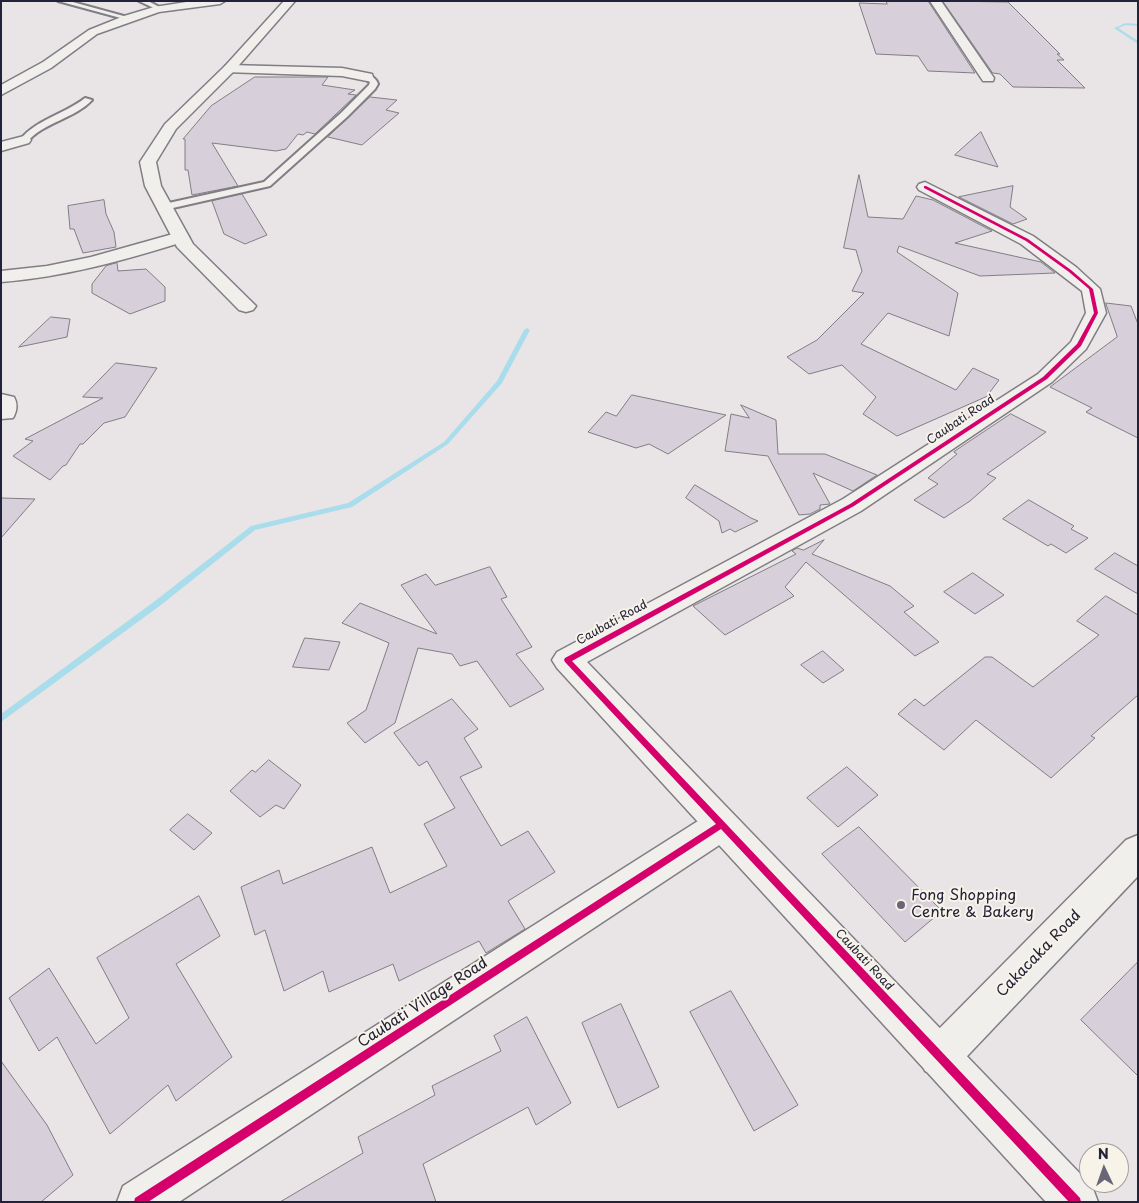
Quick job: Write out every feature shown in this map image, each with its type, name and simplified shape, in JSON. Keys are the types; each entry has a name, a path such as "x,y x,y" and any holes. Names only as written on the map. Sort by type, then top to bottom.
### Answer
{"street":[{"path":"1,91 46,65 93,32 128,18 160,9 220,1"},
{"path":"246,306 186,247 153,186 148,162 170,127 229,69 288,1"},
{"path":"935,1 988,78"},
{"path":"229,69 342,72 367,77"},
{"path":"1,147 24,140"},
{"name":"Caubati Road","path":"926,187 1027,240 1070,271 1091,289 1096,313 1079,345 1045,378 852,505 567,660 1076,1202"},
{"path":"1,277 35,274 121,257 180,237"},
{"name":"Caubati Village Road","path":"139,1202 721,825"},
{"name":"Cakacaka Road","path":"939,1057 1138,851"}],"lane":[{"path":"61,1 128,18"},
{"path":"142,1 160,9"},
{"path":"164,207 267,184 344,115 374,84 373,80 367,77"},
{"path":"24,140 30,133 78,108 88,100"}],"building":[{"path":"886,1 928,1 975,73 928,71 918,56 876,54 859,3 887,4"},
{"path":"943,1 1008,2 1060,54 1057,54 1064,60 1057,60 1085,88 1013,87 1000,74 993,73"},
{"path":"255,77 328,77 322,85 355,90 348,94 356,95 315,134 307,132 303,135 298,134 286,149 276,151 212,143 238,186 192,195 188,170 185,170 185,139 183,139 211,106"},
{"path":"370,97 397,100 386,110 399,113 362,145 328,137"},
{"path":"981,132 998,167 955,155"},
{"path":"859,175 868,217 903,219 916,196 933,200 992,231 955,243 1041,262 1055,273 980,276 899,246 897,252 958,293 949,336 888,313 861,344 956,390 973,368 999,380 990,392 990,395 897,436 863,414 876,397 842,365 809,374 787,357 817,340 864,293 852,291 862,271 856,250 844,248"},
{"path":"1013,186 1010,207 1027,219 1013,224 959,197"},
{"path":"242,194 267,235 245,244 224,234 212,201"},
{"path":"104,200 106,214 114,232 116,247 83,253 74,229 70,229 68,206"},
{"path":"117,263 118,271 146,269 165,287 165,301 130,314 92,293 92,284 106,266"},
{"path":"1106,303 1131,306 1138,324 1138,438 1086,412 1092,408 1050,387 1117,337"},
{"path":"51,317 70,319 67,337 19,347"},
{"path":"116,363 157,368 125,417 104,423 83,444 80,444 66,465 50,480 13,456 33,441 25,439 103,398 83,397"},
{"path":"632,395 726,415 668,454 649,444 636,448 588,432 606,412 616,416"},
{"path":"741,405 776,420 778,454 825,454 877,475 853,491 813,473 830,504 820,505 820,509 810,514 799,515 768,456 725,451 731,414 749,418"},
{"path":"1011,414 1046,432 987,474 996,478 970,501 944,518 914,500 938,484 928,478 957,454 954,452"},
{"path":"695,485 758,521 735,532 730,529 722,533 719,521 686,498"},
{"path":"1,498 35,499 1,538"},
{"path":"1029,500 1074,526 1071,529 1088,538 1066,553 1051,544 1048,546 1003,519"},
{"path":"824,540 812,554 890,586 914,606 904,612 939,642 915,656 806,562 785,587 794,596 725,635 693,606 796,554 792,551 797,548 803,550"},
{"path":"1115,553 1138,566 1138,594 1095,569"},
{"path":"490,567 507,597 501,599 532,647 516,654 544,689 510,707 477,661 460,666 452,654 418,648 395,723 365,743 347,723 366,710 389,643 342,623 360,603 437,634 401,585 426,574 435,585"},
{"path":"973,573 1004,595 975,614 944,592"},
{"path":"1106,596 1138,615 1138,695 1091,736 1095,738 1051,778 976,720 944,750 898,714 915,699 924,706 985,657 992,657 1033,687 1099,635 1077,621"},
{"path":"305,638 340,642 329,670 293,667"},
{"path":"823,651 844,670 823,683 801,665"},
{"path":"452,699 478,729 464,738 482,767 460,777 501,846 528,831 555,872 508,901 525,929 486,953 479,941 399,981 393,964 329,992 323,971 284,991 265,930 255,935 241,887 279,870 283,884 372,847 390,893 447,866 424,824 455,808 427,761 419,766 394,733"},
{"path":"269,760 301,785 284,809 276,805 260,817 230,791 252,770 255,772"},
{"path":"847,767 878,795 838,827 807,798"},
{"path":"188,814 212,833 194,850 170,830"},
{"path":"859,827 942,911 905,942 822,854"},
{"path":"199,896 220,936 176,964 232,1057 176,1101 168,1085 110,1134 57,1037 39,1051 9,998 49,968 96,1044 129,1018 97,958"},
{"path":"1138,962 1138,1076 1081,1020"},
{"path":"731,991 798,1105 754,1131 690,1012"},
{"path":"621,1004 659,1087 618,1108 582,1023"},
{"path":"527,1017 571,1103 536,1125 528,1107 423,1164 436,1202 280,1202 363,1153 358,1137 435,1095 432,1086 501,1051 494,1036"},
{"path":"1,1061 47,1125 73,1175 41,1202 1,1202"}],"waterway":[{"path":"1138,25 1126,24 1116,28 1138,43"},
{"path":"1,719 158,603 253,528 350,505 446,443 500,382 527,330"}],"cycle path":[{"path":"925,187 1027,240 1070,271 1091,289 1096,313 1079,345 1045,378 852,505 567,660 1076,1202"},
{"path":"139,1202 721,825"}],"place":[{"name":"Fong Shopping Centre & Bakery","path":"901,905"}]}
